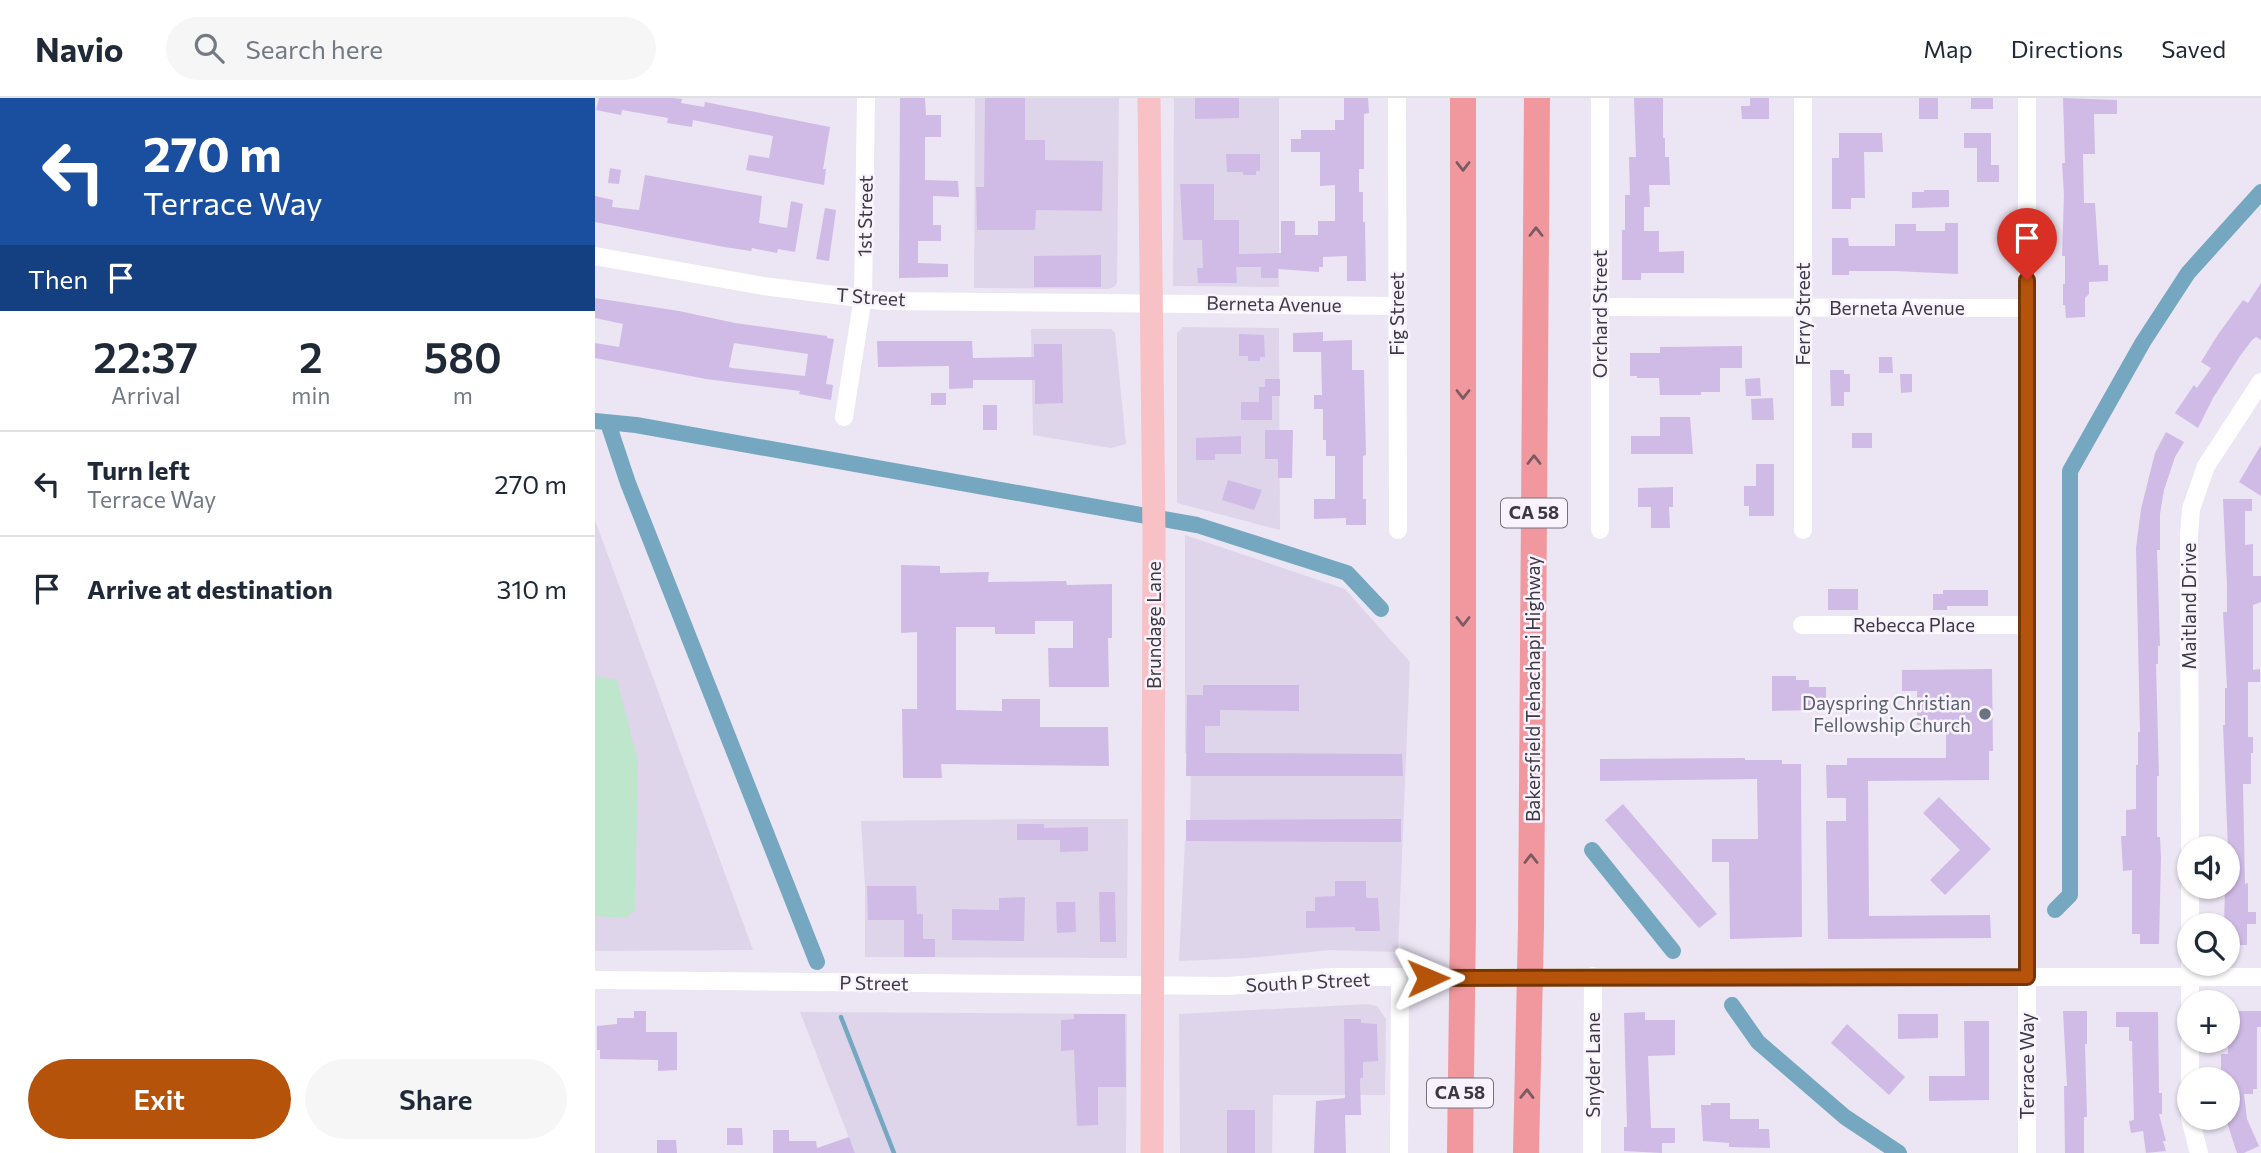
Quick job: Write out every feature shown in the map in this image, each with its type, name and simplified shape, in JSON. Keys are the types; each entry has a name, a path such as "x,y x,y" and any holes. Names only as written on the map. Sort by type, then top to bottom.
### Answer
{"highway":[{"name":"CA 58","path":"1460,1153 1464,923 1464,98"},
{"name":"Bakersfield Tehachapi Highway","path":"1526,1153 1531,927 1537,98"}],"main road":[{"name":"Brundage Lane","path":"1149,98 1154,535 1152,1153"}],"street":[{"name":"1st Street","path":"843,417 863,297 866,98"},
{"name":"Fig Street","path":"1397,98 1398,530"},
{"name":"Orchard Street","path":"1600,98 1600,530"},
{"name":"Ferry Street","path":"1803,98 1803,530"},
{"name":"Terrace Way","path":"2027,98 2027,1153"},
{"name":"T Street","path":"595,256 763,286 883,301 1150,302"},
{"name":"Berneta Avenue","path":"1150,302 1397,306"},
{"name":"Berneta Avenue","path":"1600,307 2027,308"},
{"name":"Maitland Drive","path":"2190,836 2191,509 2206,466 2261,382"},
{"name":"Rebecca Place","path":"1802,625 2027,625"},
{"name":"South P Street","path":"1153,986 1229,986 1331,977 2027,977 2177,971"},
{"name":"South P Street","path":"2240,975 2261,977"},
{"name":"Snyder Lane","path":"1592,1153 1593,976"},
{"path":"1399,1153 1400,978"},
{"name":"P Street","path":"595,980 1153,986"},
{"path":"2193,1130 2199,1153"}],"shaded area":[{"path":"975,98 1119,98 1117,283 1114,287 974,288"},
{"path":"1174,98 1279,98 1279,287 1173,286"},
{"path":"1183,327 1279,328 1280,530 1177,503 1177,333"},
{"path":"1031,329 1111,329 1115,333 1126,444 1111,448 1033,435"},
{"path":"595,520 753,950 595,951"},
{"path":"1185,535 1345,589 1410,662 1398,952 1330,950 1179,961 1185,841 1190,841 1191,754 1185,753"},
{"path":"1128,819 1127,958 865,957 861,821"},
{"path":"1367,1004 1377,1006 1386,1019 1385,1095 1273,1095 1272,1153 1180,1153 1179,1014"},
{"path":"800,1012 1127,1014 1126,1153 855,1153"}],"green space":[{"path":"595,676 617,680 638,761 635,909 627,918 595,916"}],"building":[{"path":"599,98 682,99 681,103 704,107 705,102 830,127 823,169 826,169 824,185 746,170 749,155 769,158 773,136 693,120 692,127 667,123 668,118 622,110 621,115 596,110"},
{"path":"900,98 925,98 926,115 941,115 941,137 925,137 925,180 958,181 959,197 933,196 933,225 941,225 941,241 918,241 918,263 948,264 948,277 899,278"},
{"path":"985,98 1025,98 1025,140 1045,140 1045,160 1103,161 1102,211 1036,210 1035,230 977,230 976,187 984,187"},
{"path":"1195,98 1239,98 1239,118 1195,119"},
{"path":"1344,98 1368,98 1369,113 1364,114 1364,169 1359,169 1359,192 1363,192 1365,222 1366,281 1347,281 1347,256 1323,257 1323,267 1319,267 1319,272 1278,269 1278,278 1261,278 1261,267 1236,267 1237,283 1198,283 1197,268 1203,268 1202,240 1183,240 1180,184 1214,184 1214,220 1239,220 1239,254 1281,253 1281,221 1295,221 1295,235 1318,235 1318,221 1335,221 1335,185 1320,186 1320,152 1291,152 1291,139 1301,139 1301,130 1335,130 1335,120 1344,120"},
{"path":"1634,98 1663,98 1663,138 1665,157 1669,157 1670,185 1649,185 1650,207 1644,207 1644,231 1659,231 1659,252 1684,251 1684,273 1641,273 1641,280 1622,280 1625,195 1630,195 1629,157 1636,157"},
{"path":"1750,98 1769,98 1769,119 1742,119 1741,106 1750,106"},
{"path":"1919,98 1938,98 1938,119 1919,119"},
{"path":"1971,98 1993,98 1993,109 1971,109"},
{"path":"2063,98 2117,100 2117,114 2094,114 2095,154 2083,154 2084,203 2095,203 2099,265 2108,265 2108,281 2089,282 2089,294 2085,298 2085,317 2066,318 2063,305"},
{"path":"1839,133 1882,133 1883,152 1864,152 1865,198 1851,198 1851,209 1832,209 1832,158 1839,158"},
{"path":"1964,133 1991,133 1991,165 1999,165 1999,182 1977,182 1977,148 1964,148"},
{"path":"1226,154 1260,154 1260,171 1256,171 1256,175 1227,172"},
{"path":"610,168 621,170 619,184 608,183"},
{"path":"645,175 762,196 759,223 787,228 791,201 803,204 795,252 778,249 777,253 752,248 751,251 724,247 595,222 595,196 613,200 612,207 639,210"},
{"path":"1949,190 1949,207 1912,208 1912,192"},
{"path":"825,208 836,210 829,261 816,259"},
{"path":"1945,223 1958,223 1958,274 1849,271 1849,275 1832,275 1832,238 1848,238 1849,246 1895,246 1895,224 1916,224 1916,231 1945,231"},
{"path":"1101,255 1101,287 1034,287 1034,256"},
{"path":"2261,283 2261,340 2256,337 2252,340 2240,356 2213,398 2198,428 2175,413 2194,385 2197,388 2211,368 2201,362 2217,336 2243,300 2248,303"},
{"path":"595,298 827,336 834,339 826,384 833,385 831,400 799,394 800,391 706,379 595,358 595,343 619,347 623,324 595,318","holes":["734,343 808,354 805,376 729,367"]},
{"path":"1323,332 1323,341 1352,340 1352,370 1364,370 1366,455 1363,456 1363,499 1366,499 1366,525 1346,525 1346,518 1314,519 1314,499 1335,499 1335,456 1326,456 1323,409 1314,409 1314,395 1322,395 1321,352 1293,352 1293,333"},
{"path":"1239,334 1264,335 1265,357 1260,357 1260,361 1248,361 1248,356 1239,356"},
{"path":"877,341 972,341 973,358 1034,357 1034,344 1062,344 1063,403 1035,404 1035,380 973,380 973,388 949,389 949,366 878,367"},
{"path":"1742,346 1742,368 1720,368 1720,392 1660,395 1659,378 1630,376 1630,353 1660,353 1660,347"},
{"path":"1879,357 1892,357 1893,373 1879,373"},
{"path":"1830,370 1844,370 1844,374 1850,374 1850,392 1844,392 1844,406 1831,406"},
{"path":"1900,374 1912,374 1912,392 1901,393"},
{"path":"1760,378 1761,396 1746,396 1745,379"},
{"path":"1265,379 1280,379 1280,396 1272,396 1272,420 1241,420 1241,402 1259,402 1259,387 1265,387"},
{"path":"931,393 946,393 946,405 931,405"},
{"path":"1773,398 1774,420 1752,420 1751,399"},
{"path":"983,405 997,405 997,430 983,430"},
{"path":"1660,417 1690,417 1693,454 1631,454 1631,436 1660,436"},
{"path":"1265,430 1293,430 1292,478 1278,478 1278,459 1265,459"},
{"path":"2166,432 2184,442 2175,457 2164,490 2160,514 2160,550 2157,550 2160,646 2156,664 2159,776 2157,837 2160,837 2161,857 2159,944 2140,944 2140,934 2132,934 2132,870 2123,871 2121,836 2126,836 2126,810 2136,809 2136,765 2140,732 2136,548 2141,509 2155,453"},
{"path":"1852,433 1872,433 1872,448 1852,448"},
{"path":"1241,436 1241,454 1215,454 1215,460 1196,460 1196,438"},
{"path":"2261,445 2261,496 2239,482"},
{"path":"1756,464 1774,464 1774,516 1749,516 1749,506 1744,506 1744,486 1756,486"},
{"path":"1228,480 1262,490 1254,510 1222,500"},
{"path":"1673,487 1673,507 1669,507 1670,528 1651,528 1651,507 1638,507 1638,488"},
{"path":"2223,499 2252,499 2252,511 2245,511 2245,545 2253,544 2253,576 2261,576 2261,602 2253,605 2253,670 2260,669 2260,682 2248,682 2248,737 2253,737 2251,784 2243,784 2245,884 2248,883 2248,912 2256,912 2256,924 2247,924 2247,945 2240,945 2240,913 2224,913 2225,899 2240,899 2240,836 2227,836 2223,725 2227,688 2223,612 2227,612"},
{"path":"901,565 940,566 940,573 989,572 988,582 1066,581 1067,585 1112,584 1112,638 1108,638 1109,687 1049,687 1048,648 1073,648 1073,621 1035,621 1035,634 995,634 995,627 956,627 956,710 1002,711 1002,699 1040,699 1040,727 1108,727 1109,766 941,764 942,778 903,778 902,709 917,709 917,632 901,633"},
{"path":"1828,589 1858,589 1858,610 1828,610"},
{"path":"1943,590 1988,590 1988,606 1947,606 1947,610 1933,610 1933,594 1943,594"},
{"path":"1992,669 1993,751 1989,751 1989,780 1868,781 1869,916 1990,915 1991,938 1828,939 1826,821 1846,821 1846,798 1827,798 1826,765 1847,765 1847,758 1946,758 1946,724 1917,725 1917,691 1902,691 1902,670"},
{"path":"1772,676 1796,676 1796,680 1809,680 1809,687 1826,687 1826,705 1815,705 1815,710 1772,711"},
{"path":"1203,685 1299,685 1299,711 1220,710 1220,726 1205,726 1205,753 1402,754 1403,776 1186,776 1187,695 1203,695"},
{"path":"1745,758 1801,764 1802,937 1730,939 1729,862 1712,862 1712,839 1758,839 1757,779 1600,781 1600,759"},
{"path":"1939,797 1991,849 1945,895 1930,880 1960,850 1923,813"},
{"path":"1623,804 1717,914 1699,928 1605,820"},
{"path":"1401,819 1401,842 1186,841 1186,820"},
{"path":"1017,824 1044,824 1044,828 1088,827 1088,851 1060,852 1060,840 1017,840"},
{"path":"1335,881 1366,881 1366,898 1378,898 1380,931 1355,931 1355,927 1306,928 1306,911 1315,911 1315,897 1335,896"},
{"path":"867,886 916,886 917,914 923,914 923,939 935,939 935,957 904,957 904,920 868,920"},
{"path":"1099,892 1115,892 1116,942 1100,942"},
{"path":"1025,897 1024,941 952,940 952,909 999,910 999,898"},
{"path":"1056,902 1075,902 1076,932 1057,933"},
{"path":"634,1011 646,1011 646,1032 677,1032 677,1070 658,1071 658,1060 600,1059 600,1050 597,1050 597,1026 617,1024 617,1018 634,1018"},
{"path":"2063,1011 2087,1011 2087,1117 2084,1117 2084,1153 2065,1153 2064,1086 2067,1086"},
{"path":"2240,1011 2261,1011 2261,1027 2257,1027 2257,1089 2253,1089 2253,1094 2244,1094 2247,1119 2259,1146 2244,1153 2237,1153 2230,1130 2240,1130 2240,1067 2221,1067 2221,1054 2240,1053"},
{"path":"1645,1012 1645,1020 1675,1020 1675,1055 1648,1056 1651,1128 1675,1128 1675,1143 1662,1143 1662,1153 1624,1151 1624,1127 1627,1127 1624,1013"},
{"path":"2116,1012 2158,1012 2159,1093 2162,1093 2162,1114 2159,1114 2166,1151 2146,1153 2143,1131 2131,1133 2129,1121 2134,1120 2132,1041 2129,1041 2129,1027 2116,1027"},
{"path":"1074,1014 1125,1014 1126,1087 1098,1087 1098,1125 1077,1126 1074,1050 1061,1051 1061,1020 1074,1019"},
{"path":"1898,1014 1938,1014 1938,1038 1898,1039"},
{"path":"1344,1019 1361,1019 1361,1023 1377,1024 1378,1061 1363,1062 1363,1078 1360,1078 1361,1115 1345,1115 1346,1153 1314,1153 1316,1101 1345,1098"},
{"path":"1964,1021 1989,1021 1989,1100 1929,1101 1929,1076 1965,1076"},
{"path":"1847,1024 1905,1077 1889,1095 1831,1043"},
{"path":"1730,1103 1730,1119 1759,1119 1759,1129 1769,1129 1770,1148 1729,1147 1729,1143 1703,1141 1701,1105"},
{"path":"1227,1110 1255,1110 1255,1153 1227,1153"},
{"path":"727,1128 742,1128 743,1145 727,1145"},
{"path":"773,1130 789,1130 789,1141 816,1141 817,1148 849,1137 855,1153 773,1153"},
{"path":"657,1140 676,1140 677,1153 657,1153"}],"waterway":[{"path":"2055,910 2070,895 2070,471 2143,342 2188,273 2261,192"},
{"path":"595,421 636,425 1197,525 1347,573 1381,609"},
{"path":"608,423 628,483 817,962"},
{"path":"1592,850 1673,951"},
{"path":"1732,1005 1758,1042 1845,1117 1899,1153"},
{"path":"841,1017 894,1153"}],"place":[{"name":"Dayspring Christian Fellowship Church","path":"1985,714"}],"route":[{"path":"1428,978 2027,977 2027,280"}]}
